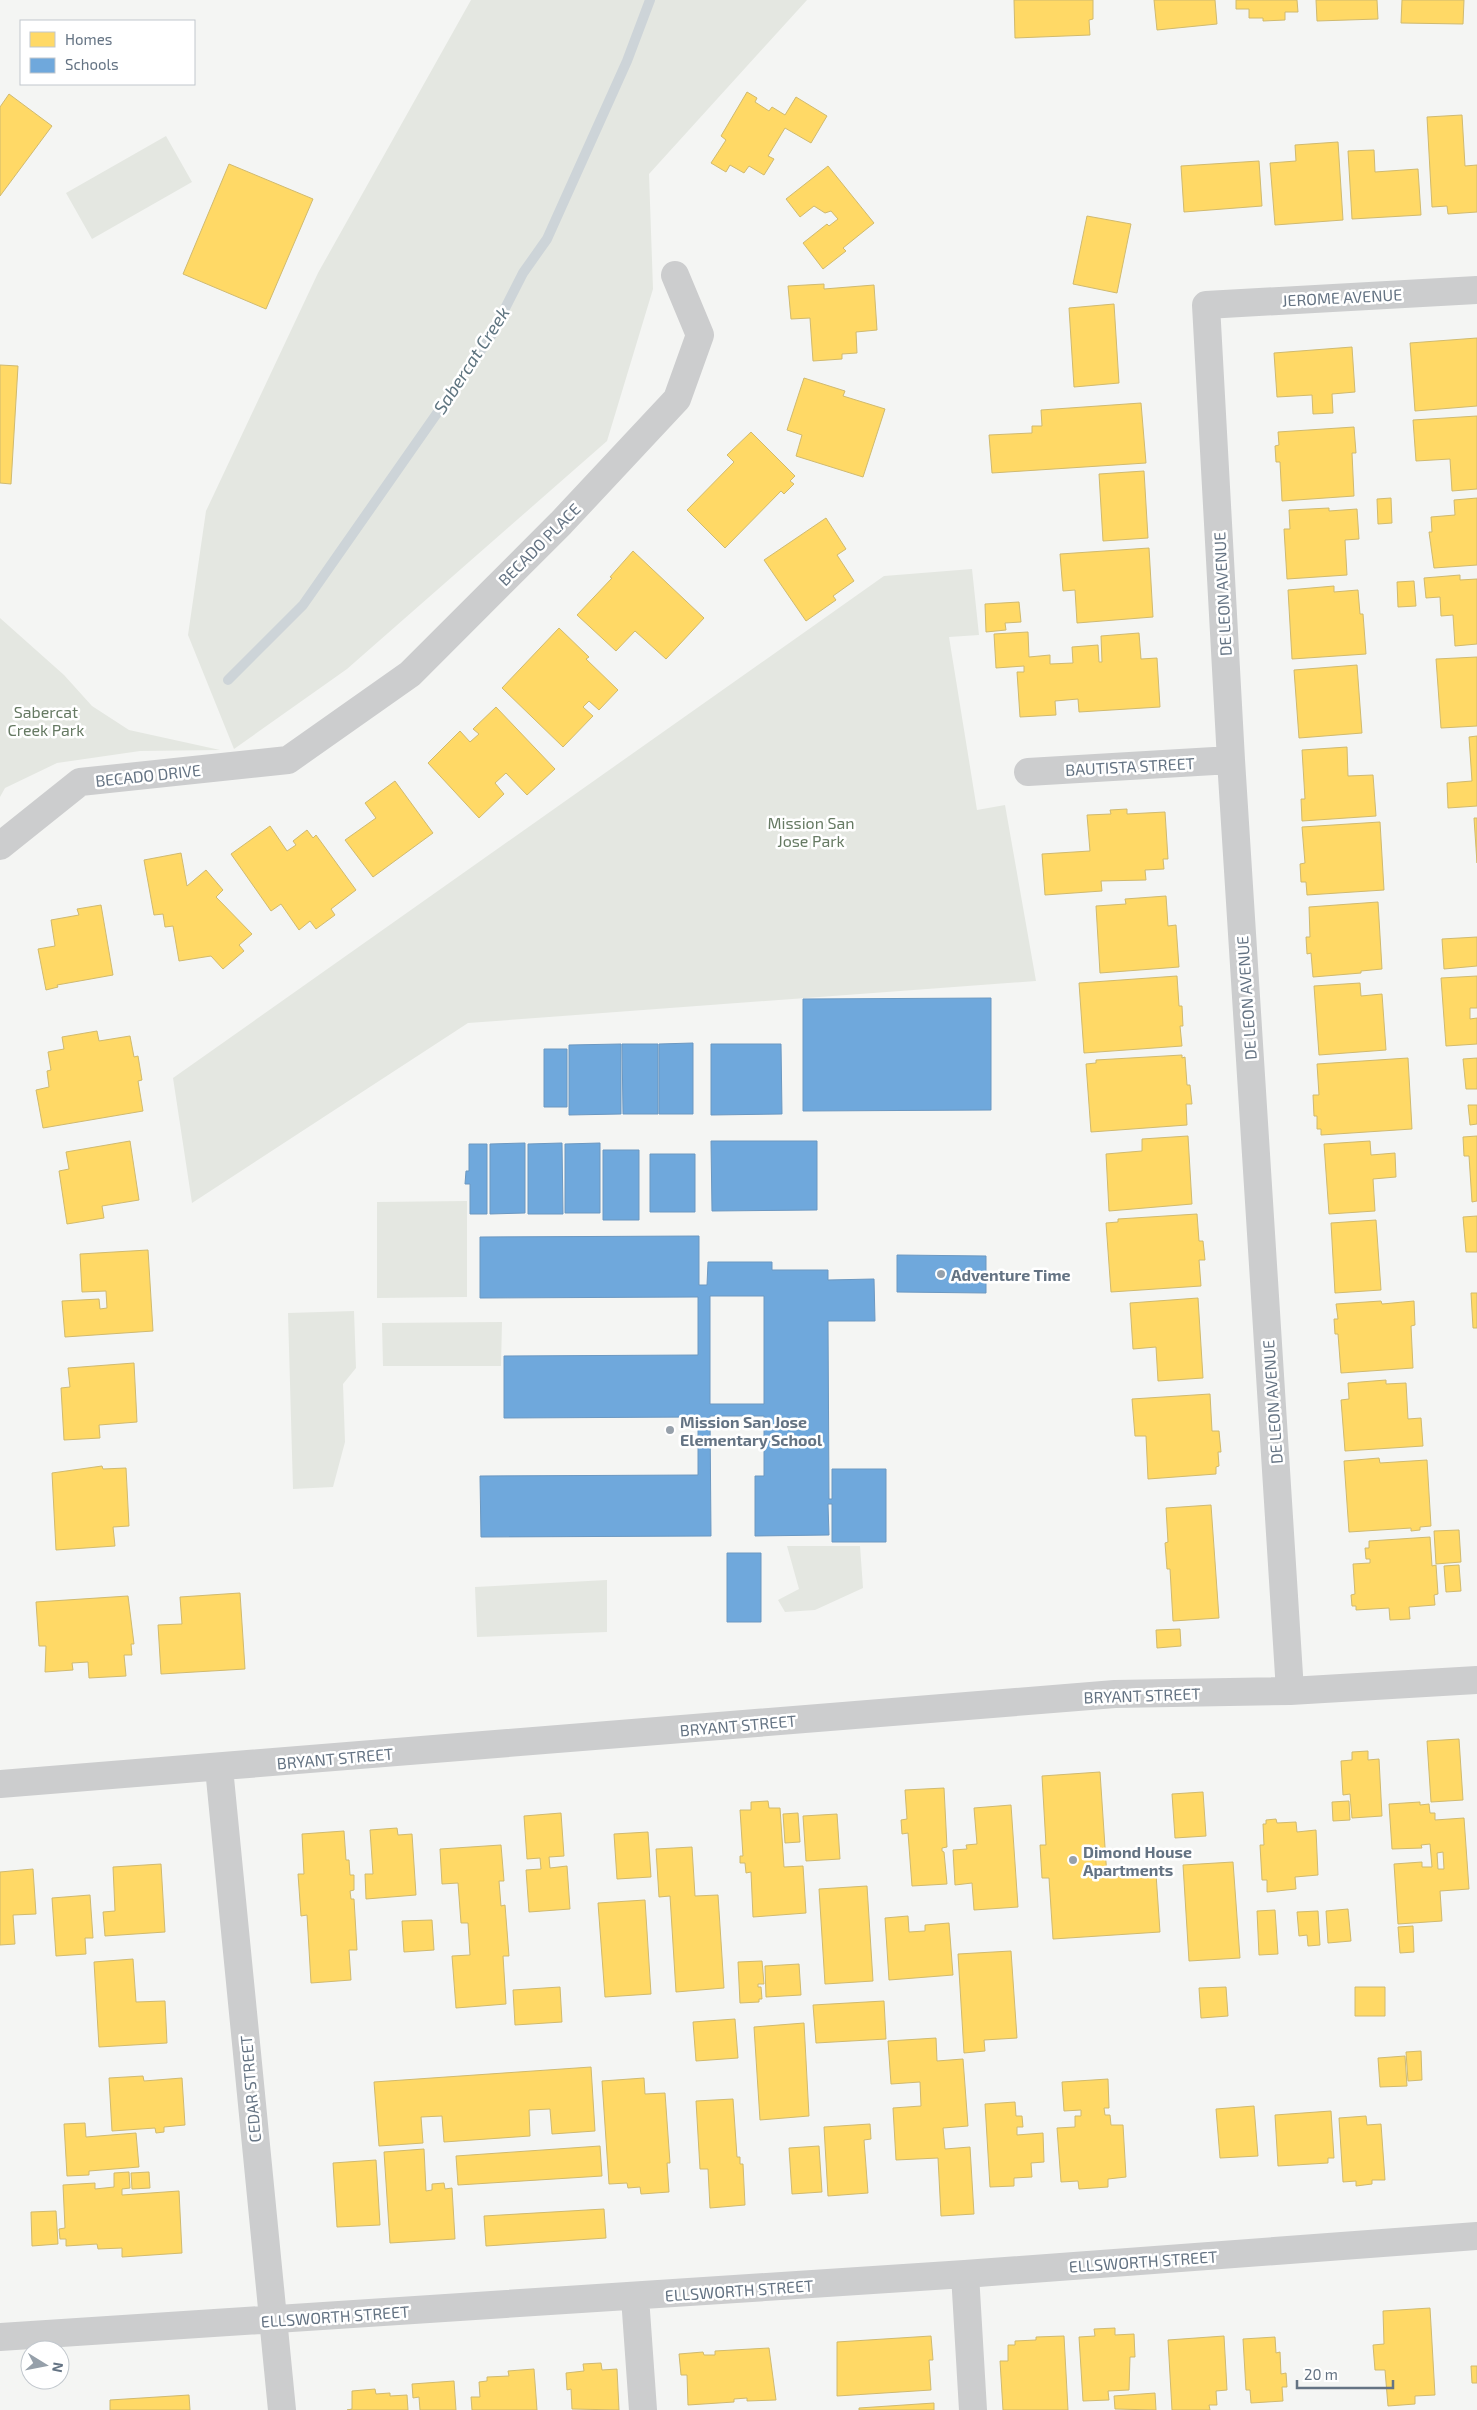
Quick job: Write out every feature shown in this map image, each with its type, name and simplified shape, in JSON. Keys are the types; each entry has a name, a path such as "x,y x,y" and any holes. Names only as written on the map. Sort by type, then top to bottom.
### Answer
{"street":[{"name":"BECADO PLACE","path":"288,760 410,674 561,523 677,399 700,334 675,275"},
{"name":"JEROME AVENUE","path":"1206,305 1477,290"},
{"name":"DE LEON AVENUE","path":"1206,305 1232,760 1290,1691"},
{"name":"BECADO DRIVE","path":"0,846 80,782 288,760"},
{"name":"BAUTISTA STREET","path":"1028,772 1232,760"},
{"name":"BRYANT STREET","path":"0,1784 219,1768 1115,1694 1290,1691 1477,1680"},
{"name":"CEDAR STREET","path":"219,1768 282,2410"},
{"name":"ELLSWORTH STREET","path":"0,2338 635,2297 1477,2236"},
{"path":"965,2274 973,2410"},
{"path":"635,2297 643,2410"}],"green space":[{"path":"471,0 807,0 649,174 653,289 607,441 347,669 234,749 188,635 206,511 318,273"},
{"path":"166,136 192,182 92,239 66,193"},
{"name":"Mission San Jose Park","path":"972,569 979,635 949,637 977,810 1005,805 1036,981 468,1023 192,1203 173,1078 884,576"},
{"name":"Sabercat Creek Park","path":"0,618 64,675 92,706 129,730 220,750 140,751 57,763 5,788 0,797"},
{"path":"467,1201 467,1297 377,1298 377,1202"},
{"path":"354,1311 356,1368 343,1384 345,1442 333,1487 293,1489 288,1313"},
{"path":"502,1322 501,1366 383,1366 382,1323"},
{"path":"787,1546 860,1546 863,1588 815,1610 785,1612 778,1600 799,1589"},
{"path":"607,1580 607,1632 477,1637 475,1587"}],"building: Homes":[{"path":"1014,0 1093,0 1093,19 1089,20 1090,35 1015,38"},
{"path":"1154,0 1215,0 1217,24 1157,30"},
{"path":"1236,0 1297,0 1298,12 1285,12 1285,20 1263,21 1263,18 1249,18 1249,9 1236,9"},
{"path":"1316,0 1377,0 1378,19 1317,21"},
{"path":"1402,0 1464,0 1463,24 1401,23"},
{"path":"747,92 757,98 755,102 769,111 772,107 785,115 796,97 827,116 811,143 785,128 768,156 774,159 764,175 749,166 744,173 730,165 726,172 711,163 726,140 721,136"},
{"path":"9,94 52,126 0,196 0,107"},
{"path":"1462,115 1465,166 1477,165 1477,212 1448,214 1447,206 1432,207 1427,117"},
{"path":"1338,142 1343,220 1275,225 1270,163 1296,161 1295,145"},
{"path":"1374,150 1375,172 1418,169 1421,215 1352,219 1348,151"},
{"path":"1259,161 1262,206 1184,212 1181,166"},
{"path":"229,164 313,199 266,309 183,274"},
{"path":"828,166 874,223 843,248 846,251 823,269 803,243 827,224 829,226 838,219 831,211 825,213 814,206 800,217 786,199"},
{"path":"1087,216 1131,224 1117,293 1073,284"},
{"path":"824,284 824,289 874,285 877,330 856,332 857,353 842,354 842,359 813,361 810,318 791,319 788,286"},
{"path":"1114,304 1119,383 1074,387 1069,308"},
{"path":"1477,338 1477,406 1415,411 1410,343"},
{"path":"1352,347 1355,392 1332,394 1333,413 1313,414 1312,395 1277,397 1274,353"},
{"path":"0,365 18,366 11,484 0,483"},
{"path":"804,378 845,391 843,396 885,409 863,477 796,456 802,435 787,430"},
{"path":"1141,403 1146,463 992,473 989,435 1032,433 1032,426 1042,426 1041,410"},
{"path":"1477,416 1477,489 1452,491 1450,459 1416,461 1413,420"},
{"path":"1354,427 1356,453 1352,453 1354,496 1282,501 1280,462 1276,462 1275,446 1279,445 1278,432"},
{"path":"751,432 795,476 790,481 794,484 784,494 781,491 725,548 687,510 734,462 727,455"},
{"path":"1144,471 1148,538 1103,541 1099,474"},
{"path":"1391,498 1392,523 1378,524 1377,499"},
{"path":"1477,498 1477,565 1434,568 1429,532 1432,532 1431,517 1455,515 1454,500"},
{"path":"1329,508 1329,511 1357,509 1359,539 1345,540 1347,575 1287,579 1284,529 1290,529 1289,510"},
{"path":"826,518 846,549 837,555 854,581 833,596 836,600 806,621 764,560"},
{"path":"1149,548 1153,617 1077,623 1075,590 1063,591 1060,554"},
{"path":"633,551 704,618 666,659 635,631 616,651 577,615 612,578 610,577"},
{"path":"1460,575 1460,580 1477,579 1477,644 1455,646 1453,615 1441,616 1440,597 1426,598 1424,578"},
{"path":"1414,581 1416,606 1398,607 1397,582"},
{"path":"1334,586 1334,592 1358,590 1360,614 1363,614 1366,654 1292,659 1288,590"},
{"path":"1019,602 1021,622 1005,623 1006,630 986,632 985,604"},
{"path":"559,628 589,657 586,659 618,690 599,710 589,701 583,707 593,716 563,747 502,688"},
{"path":"1028,632 1029,657 1050,655 1050,664 1073,663 1072,647 1098,645 1099,662 1102,662 1101,636 1139,633 1141,659 1157,658 1160,707 1079,712 1078,699 1055,701 1056,715 1020,717 1017,672 1024,672 1024,666 996,668 994,634"},
{"path":"1477,657 1477,726 1441,728 1436,659"},
{"path":"1357,665 1362,733 1299,738 1294,670"},
{"path":"496,707 555,769 527,795 506,773 495,783 504,794 479,818 428,763 460,731 470,742 479,734 473,729"},
{"path":"1477,736 1477,806 1448,808 1447,783 1472,781 1469,737"},
{"path":"1347,747 1348,776 1373,775 1376,816 1302,821 1301,799 1305,799 1302,750"},
{"path":"395,781 433,833 373,877 345,840 376,818 365,803"},
{"path":"1127,809 1127,814 1165,812 1168,859 1163,859 1164,869 1145,870 1146,880 1101,881 1102,891 1045,895 1042,854 1090,851 1087,815 1111,814 1110,810"},
{"path":"1474,818 1477,818 1477,863"},
{"path":"1380,822 1384,890 1307,895 1306,882 1301,882 1300,864 1305,863 1302,827"},
{"path":"270,826 287,851 296,845 293,841 307,830 313,838 316,835 356,890 331,909 335,915 316,929 310,921 299,930 281,904 271,911 231,854"},
{"path":"181,853 187,886 206,870 223,890 216,897 252,934 239,945 244,951 223,969 211,956 179,961 173,926 165,927 163,914 154,915 144,860"},
{"path":"1166,896 1168,926 1176,925 1179,967 1100,973 1096,906 1126,904 1125,899"},
{"path":"1378,902 1382,969 1361,971 1361,973 1313,977 1311,953 1307,954 1306,937 1310,937 1309,907"},
{"path":"101,905 113,975 57,985 58,987 46,990 38,949 55,946 51,920 79,915 77,909"},
{"path":"1477,937 1477,966 1444,969 1442,939"},
{"path":"1177,976 1179,1006 1182,1006 1183,1026 1180,1026 1182,1046 1084,1053 1079,983"},
{"path":"1477,976 1477,1008 1470,1008 1470,1019 1477,1018 1477,1044 1446,1046 1441,978"},
{"path":"1360,983 1361,996 1382,994 1386,1050 1319,1055 1314,986"},
{"path":"97,1031 99,1041 130,1036 134,1057 138,1056 142,1080 138,1081 143,1111 43,1128 36,1090 49,1087 47,1071 51,1070 48,1052 64,1049 62,1037"},
{"path":"1182,1055 1182,1058 1185,1057 1187,1085 1190,1085 1192,1104 1186,1104 1187,1125 1091,1132 1086,1064 1096,1063 1096,1060"},
{"path":"1408,1058 1412,1129 1321,1135 1321,1129 1317,1129 1317,1116 1314,1116 1313,1095 1319,1095 1317,1064"},
{"path":"1477,1058 1477,1089 1466,1089 1463,1059"},
{"path":"1468,1105 1477,1105 1477,1124 1470,1125"},
{"path":"1188,1136 1192,1204 1109,1211 1106,1154 1142,1151 1142,1139"},
{"path":"1477,1136 1477,1201 1472,1202 1469,1156 1464,1156 1463,1137"},
{"path":"130,1141 139,1200 102,1206 104,1218 67,1224 59,1171 69,1169 66,1152"},
{"path":"1370,1141 1371,1155 1395,1153 1396,1177 1373,1179 1375,1211 1329,1214 1324,1144"},
{"path":"1197,1214 1199,1241 1203,1241 1205,1260 1199,1260 1201,1286 1111,1292 1106,1223 1118,1222 1118,1219"},
{"path":"1477,1216 1477,1252 1466,1252 1463,1217"},
{"path":"1376,1220 1381,1290 1335,1293 1331,1223"},
{"path":"148,1250 153,1331 65,1337 62,1301 99,1299 100,1309 107,1308 106,1291 82,1292 80,1254"},
{"path":"1471,1293 1477,1293 1477,1328 1473,1328"},
{"path":"1198,1298 1203,1378 1158,1381 1156,1347 1133,1349 1130,1303"},
{"path":"1381,1301 1382,1304 1414,1301 1415,1325 1411,1326 1413,1368 1341,1373 1338,1334 1335,1334 1334,1319 1338,1319 1336,1304"},
{"path":"134,1363 137,1422 99,1425 100,1438 64,1440 61,1388 70,1387 68,1368"},
{"path":"1386,1380 1386,1384 1406,1383 1408,1419 1421,1418 1423,1446 1345,1451 1341,1400 1349,1399 1348,1383"},
{"path":"1210,1394 1212,1431 1219,1431 1221,1452 1218,1452 1219,1466 1216,1467 1216,1474 1148,1479 1146,1436 1135,1436 1132,1399"},
{"path":"1379,1458 1380,1463 1427,1460 1431,1526 1420,1527 1420,1530 1411,1531 1411,1528 1349,1532 1344,1461"},
{"path":"102,1466 103,1469 126,1468 129,1526 113,1527 115,1546 56,1550 52,1473"},
{"path":"1211,1505 1219,1618 1173,1621 1170,1569 1167,1569 1165,1543 1168,1542 1166,1508"},
{"path":"1459,1530 1461,1562 1436,1564 1434,1531"},
{"path":"1430,1537 1432,1566 1436,1565 1438,1594 1434,1595 1435,1605 1409,1607 1410,1619 1390,1620 1389,1608 1356,1610 1356,1606 1352,1606 1351,1595 1355,1594 1353,1564 1370,1563 1370,1559 1366,1559 1365,1548 1369,1548 1369,1541"},
{"path":"1459,1565 1461,1591 1446,1592 1444,1566"},
{"path":"240,1593 245,1669 161,1674 158,1625 182,1624 180,1597"},
{"path":"128,1596 134,1644 131,1644 132,1655 124,1655 126,1676 89,1678 88,1662 72,1663 73,1670 45,1672 46,1646 39,1646 36,1602"},
{"path":"1180,1629 1181,1646 1157,1648 1156,1630"},
{"path":"1459,1739 1463,1800 1431,1802 1427,1741"},
{"path":"1368,1751 1368,1760 1379,1759 1382,1816 1352,1818 1350,1794 1343,1795 1341,1761 1352,1760 1352,1752"},
{"name":"Dimond House Apartments","path":"1100,1772 1107,1877 1156,1874 1160,1932 1053,1939 1049,1878 1042,1878 1040,1845 1046,1845 1042,1776"},
{"path":"944,1788 947,1847 942,1848 942,1851 944,1852 947,1884 912,1886 908,1833 902,1834 901,1820 907,1819 905,1790"},
{"path":"1203,1792 1206,1836 1175,1838 1172,1794"},
{"path":"768,1801 769,1808 780,1808 784,1867 803,1866 806,1913 753,1917 751,1872 746,1873 745,1863 740,1863 740,1856 743,1856 740,1810 751,1810 751,1802"},
{"path":"1349,1801 1350,1820 1333,1821 1332,1802"},
{"path":"1420,1802 1420,1805 1429,1804 1430,1813 1435,1813 1435,1820 1464,1818 1469,1889 1440,1891 1442,1921 1398,1924 1394,1864 1422,1862 1422,1867 1432,1867 1430,1844 1421,1845 1422,1848 1392,1849 1389,1804","holes":["1443,1852 1444,1869 1438,1869 1437,1853"]},
{"path":"1011,1805 1018,1907 974,1910 972,1883 955,1885 953,1850 967,1849 966,1845 977,1844 974,1808"},
{"path":"561,1813 564,1856 549,1857 550,1868 567,1866 570,1909 529,1912 526,1870 541,1869 540,1858 527,1859 524,1816"},
{"path":"798,1813 800,1842 785,1843 783,1814"},
{"path":"837,1814 840,1859 806,1861 803,1816"},
{"path":"1276,1819 1277,1823 1296,1822 1297,1832 1316,1830 1318,1875 1295,1877 1296,1889 1267,1892 1267,1880 1262,1880 1260,1845 1264,1845 1263,1824 1266,1824 1266,1820"},
{"path":"397,1828 398,1835 412,1834 416,1895 366,1899 365,1874 373,1874 370,1830"},
{"path":"344,1831 346,1860 349,1860 350,1875 354,1875 354,1890 350,1891 351,1899 354,1899 357,1950 349,1950 351,1980 311,1983 307,1915 301,1916 298,1874 304,1874 302,1834"},
{"path":"648,1832 651,1877 617,1879 614,1834"},
{"path":"501,1845 504,1881 499,1881 501,1906 505,1905 509,1956 503,1956 506,2004 456,2008 452,1956 470,1955 468,1923 461,1923 458,1883 442,1884 440,1849"},
{"path":"692,1847 695,1896 718,1895 724,1988 676,1992 670,1896 659,1897 656,1849"},
{"path":"1233,1862 1240,1958 1189,1961 1183,1865"},
{"path":"161,1864 165,1932 105,1936 103,1912 115,1911 113,1867"},
{"path":"33,1869 36,1914 13,1915 15,1944 0,1945 0,1872"},
{"path":"867,1886 873,1981 825,1984 819,1889"},
{"path":"90,1895 93,1938 85,1938 86,1954 56,1956 52,1898"},
{"path":"645,1900 651,1994 605,1997 598,1903"},
{"path":"1348,1909 1351,1941 1328,1943 1326,1911"},
{"path":"1275,1910 1278,1954 1259,1955 1257,1911"},
{"path":"1318,1911 1320,1945 1308,1946 1307,1935 1299,1936 1297,1912"},
{"path":"908,1916 909,1932 925,1931 925,1925 949,1923 953,1975 889,1980 885,1918"},
{"path":"432,1920 434,1950 404,1952 402,1921"},
{"path":"1413,1926 1414,1952 1400,1953 1398,1927"},
{"path":"1011,1951 1017,2038 984,2040 985,2051 964,2053 958,1954"},
{"path":"133,1959 136,2002 165,2001 167,2043 99,2047 94,1962"},
{"path":"762,1961 764,1984 758,1984 758,1987 761,1987 762,1999 759,1999 759,2002 740,2003 738,1962"},
{"path":"799,1964 801,1995 766,1997 765,1966"},
{"path":"560,1987 562,2022 515,2025 513,1990"},
{"path":"1226,1987 1228,2016 1201,2018 1199,1988"},
{"path":"1355,1987 1385,1987 1385,2016 1355,2016"},
{"path":"884,2001 886,2039 816,2043 813,2005"},
{"path":"735,2019 738,2058 696,2061 693,2022"},
{"path":"804,2023 809,2116 760,2120 754,2027"},
{"path":"936,2038 937,2061 963,2059 968,2126 943,2128 945,2149 970,2147 974,2214 941,2216 938,2158 896,2160 893,2108 921,2106 920,2082 891,2084 888,2041"},
{"path":"1421,2051 1422,2080 1408,2081 1406,2052"},
{"path":"1405,2056 1407,2086 1380,2087 1378,2058"},
{"path":"591,2067 595,2131 552,2134 550,2109 529,2110 530,2136 444,2142 442,2116 421,2117 423,2143 379,2146 374,2082"},
{"path":"143,2076 144,2081 182,2078 185,2125 164,2127 164,2132 156,2133 155,2128 112,2131 109,2078"},
{"path":"644,2078 645,2094 665,2093 670,2163 667,2163 669,2192 641,2194 640,2187 628,2188 627,2183 609,2184 602,2081"},
{"path":"1108,2079 1109,2108 1104,2108 1105,2115 1110,2115 1111,2125 1123,2125 1126,2177 1108,2179 1108,2187 1079,2189 1078,2181 1061,2182 1057,2128 1075,2127 1075,2116 1081,2116 1081,2110 1064,2111 1062,2082"},
{"path":"733,2099 737,2157 740,2157 740,2164 743,2164 745,2205 710,2208 708,2169 700,2169 696,2101"},
{"path":"1015,2102 1016,2116 1022,2116 1023,2127 1017,2127 1017,2135 1043,2133 1044,2162 1031,2163 1032,2177 1014,2178 1014,2186 990,2187 985,2104"},
{"path":"1254,2106 1258,2156 1220,2158 1216,2109"},
{"path":"1331,2111 1334,2158 1328,2158 1328,2163 1278,2166 1275,2115"},
{"path":"1366,2116 1367,2125 1381,2124 1385,2180 1372,2180 1372,2184 1356,2186 1356,2181 1343,2182 1339,2118"},
{"path":"85,2123 86,2137 136,2133 139,2167 89,2171 89,2175 67,2176 64,2124"},
{"path":"870,2124 871,2139 864,2140 868,2193 828,2196 824,2127"},
{"path":"600,2146 602,2176 458,2185 456,2156"},
{"path":"819,2146 822,2192 792,2194 789,2148"},
{"path":"424,2149 426,2191 432,2190 432,2184 444,2183 445,2189 452,2188 455,2239 390,2243 384,2152"},
{"path":"376,2160 380,2225 337,2227 333,2163"},
{"path":"129,2172 130,2188 122,2189 122,2195 179,2191 182,2253 122,2257 122,2248 98,2249 97,2244 66,2246 66,2239 60,2239 59,2229 65,2228 63,2185 95,2183 95,2189 114,2187 114,2173"},
{"path":"149,2172 150,2188 132,2189 131,2173"},
{"path":"604,2209 606,2238 486,2246 484,2216"},
{"path":"56,2211 58,2244 32,2246 31,2212"},
{"path":"1430,2308 1435,2395 1415,2396 1415,2404 1388,2406 1385,2370 1375,2370 1373,2345 1384,2344 1383,2311"},
{"path":"1115,2328 1115,2335 1134,2334 1135,2357 1130,2357 1129,2390 1108,2391 1109,2400 1083,2401 1079,2337 1095,2336 1094,2329"},
{"path":"931,2336 933,2360 929,2360 931,2390 837,2396 837,2342"},
{"path":"1064,2336 1068,2410 1003,2410 1000,2361 1008,2361 1008,2345 1015,2345 1015,2341 1036,2340 1036,2337"},
{"path":"1224,2336 1227,2390 1216,2391 1217,2405 1209,2405 1210,2410 1172,2410 1168,2340"},
{"path":"1275,2337 1276,2353 1280,2352 1281,2374 1286,2373 1287,2387 1282,2387 1283,2401 1251,2403 1250,2390 1246,2390 1243,2339"},
{"path":"769,2348 776,2400 747,2401 747,2398 734,2399 734,2402 688,2405 687,2375 681,2375 679,2354 703,2352 704,2355 715,2355 715,2351"},
{"path":"601,2363 602,2370 617,2369 619,2410 572,2409 571,2389 567,2390 566,2373 584,2371 583,2364"},
{"path":"1471,2366 1477,2366 1477,2383 1472,2383"},
{"path":"534,2369 537,2410 472,2410 471,2397 480,2397 479,2382 487,2381 487,2377 509,2376 508,2371"},
{"path":"454,2381 456,2410 420,2410 419,2397 413,2398 412,2384"},
{"path":"375,2389 376,2394 390,2393 390,2396 407,2395 408,2410 347,2410 352,2409 352,2391"},
{"path":"1155,2393 1156,2410 1115,2409 1114,2396"},
{"path":"189,2395 190,2410 110,2410 110,2400"},
{"path":"934,2403 934,2410 859,2410 859,2408"}],"building: Schools":[{"path":"991,998 991,1110 803,1111 803,999"},
{"path":"693,1043 693,1114 659,1114 659,1044"},
{"path":"621,1044 621,1114 569,1115 569,1045"},
{"path":"622,1044 658,1044 658,1114 623,1114"},
{"path":"711,1044 781,1044 782,1114 711,1115"},
{"path":"544,1049 567,1049 567,1107 544,1107"},
{"path":"711,1141 817,1141 817,1210 712,1211"},
{"path":"525,1143 525,1213 490,1214 490,1144"},
{"path":"562,1143 563,1214 528,1214 528,1144"},
{"path":"600,1143 600,1213 565,1213 565,1144"},
{"path":"469,1144 487,1144 487,1214 470,1214 470,1184 465,1184 466,1171 469,1171"},
{"path":"603,1150 639,1150 639,1220 603,1220"},
{"path":"650,1154 695,1154 695,1212 650,1212"},
{"path":"699,1236 699,1285 707,1285 708,1262 772,1262 772,1270 828,1270 828,1280 874,1279 875,1321 828,1321 829,1499 832,1499 832,1469 886,1469 886,1542 832,1542 832,1504 828,1504 829,1535 755,1536 755,1476 764,1476 764,1416 710,1416 711,1536 481,1537 480,1476 698,1475 698,1417 504,1418 504,1356 698,1355 698,1297 480,1298 480,1237","holes":["710,1296 764,1296 764,1404 710,1404"]},
{"name":"Adventure Time","path":"897,1255 986,1256 986,1293 897,1292"},
{"path":"727,1553 761,1553 761,1622 727,1622"}],"waterway":[{"name":"Sabercat Creek","path":"228,680 303,605 491,336 523,273 547,239 627,61 650,0"}],"place":[{"name":"Adventure Time","path":"941,1274"},
{"name":"Mission San Jose Elementary School","path":"670,1430"},
{"name":"Dimond House Apartments","path":"1073,1860"}]}
